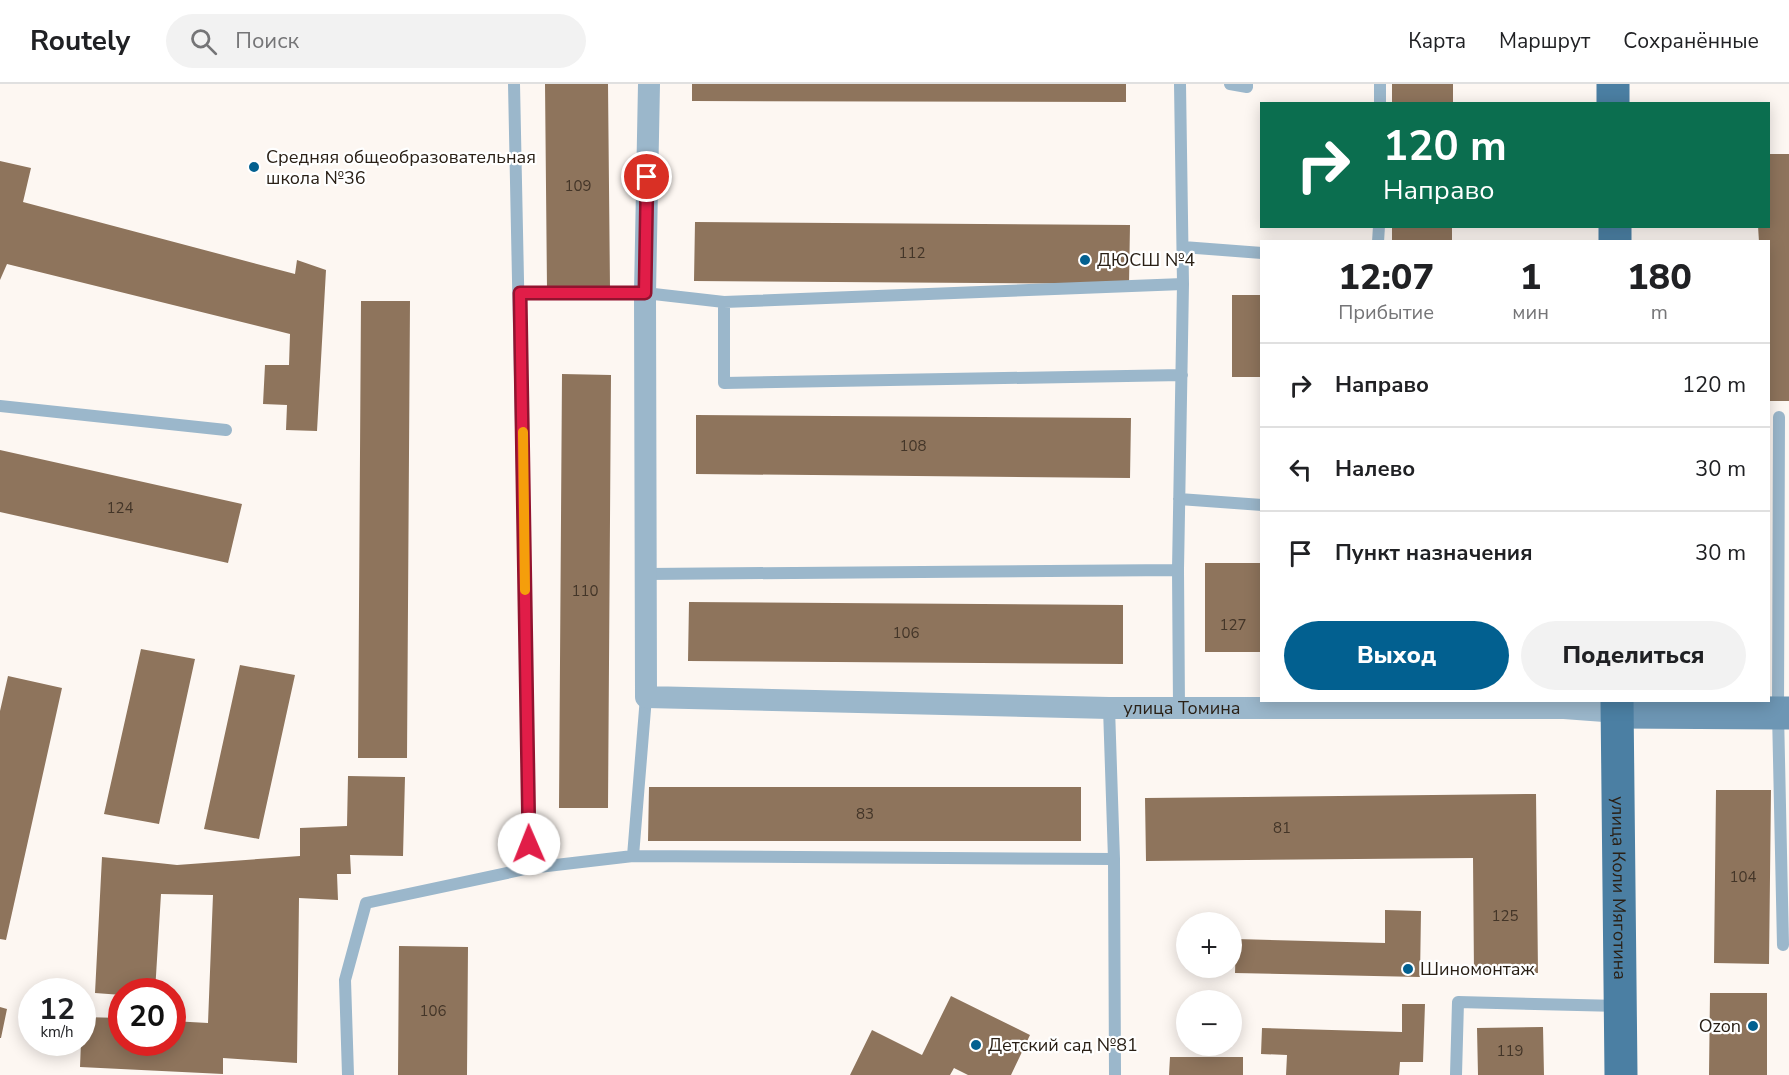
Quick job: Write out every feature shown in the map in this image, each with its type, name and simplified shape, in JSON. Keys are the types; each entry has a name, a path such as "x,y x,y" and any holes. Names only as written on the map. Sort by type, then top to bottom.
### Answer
{"main road":[{"path":"1613,84 1613,102"},
{"name":"улица Коли Мяготина","path":"1617,706 1621,1075"}],"street":[{"path":"646,697 645,293 649,84"},
{"name":"улица Томина","path":"646,697 1109,708 1617,706 1783,713"}],"lane":[{"path":"514,84 530,868"},
{"path":"1179,708 1178,570 1183,284 1180,84"},
{"path":"1230,84 1247,87 1247,84"},
{"path":"1380,84 1380,102"},
{"path":"1183,247 1260,253"},
{"path":"520,293 645,293 724,302 1183,284"},
{"path":"724,302 724,383 1182,375"},
{"path":"0,406 226,430"},
{"path":"1779,417 1784,607 1784,945"},
{"path":"1179,499 1260,505"},
{"path":"646,574 1178,570"},
{"path":"633,856 646,697"},
{"path":"1109,708 1114,859 1115,1075"},
{"path":"348,1075 345,980 366,903 530,868 633,856 1114,859"},
{"path":"1456,1075 1458,1002 1621,1006"}],"building":[{"path":"545,84 608,84 610,288 547,289"},
{"path":"692,84 1126,84 1126,102 692,101"},
{"path":"1392,84 1453,84 1453,102 1392,102"},
{"path":"1770,154 1789,154 1789,401 1770,401 1770,240 1759,240 1758,228 1770,228"},
{"path":"0,161 31,168 23,202 295,274 297,260 326,270 317,431 286,430 287,405 263,404 265,365 289,365 290,334 7,264 0,280"},
{"path":"695,222 1130,225 1129,284 694,281"},
{"path":"1392,228 1452,228 1452,240 1392,240"},
{"path":"1232,295 1260,295 1260,377 1232,377"},
{"path":"361,301 410,301 407,758 358,758"},
{"path":"562,374 611,375 608,808 559,808"},
{"path":"696,415 1131,418 1130,478 696,474"},
{"path":"0,450 242,504 228,563 0,512"},
{"path":"1205,563 1260,563 1260,652 1205,652"},
{"path":"689,602 1123,605 1123,664 688,661"},
{"path":"141,649 195,659 159,824 104,814"},
{"path":"240,665 295,675 259,839 204,829"},
{"path":"8,676 62,688 6,940 0,939 0,711"},
{"path":"348,776 405,777 403,856 350,855 351,874 337,874 338,900 299,898 297,1063 223,1058 223,1074 80,1067 80,1056 96,1056 96,1017 108,1018 108,1056 186,1056 186,1022 208,1023 213,895 161,894 156,978 108,978 108,994 96,993 102,857 177,865 300,856 300,828 347,826"},
{"path":"649,787 1081,787 1081,841 648,841"},
{"path":"1716,790 1771,790 1769,964 1714,963"},
{"path":"1536,794 1538,973 1474,974 1473,858 1146,861 1145,798"},
{"path":"1385,910 1421,911 1420,977 1242,973 1242,939 1385,943"},
{"path":"399,946 468,947 467,1075 398,1075"},
{"path":"1710,993 1767,993 1767,1075 1709,1075"},
{"name":"Детский сад №81","path":"951,996 1030,1035 1011,1075 968,1075 954,1068 950,1075 850,1075 872,1030 922,1055"},
{"path":"1402,1004 1425,1004 1423,1062 1400,1062 1399,1075 1286,1075 1287,1055 1261,1054 1262,1028 1402,1032"},
{"path":"0,1007 7,1009 1,1038 0,1038"},
{"path":"1543,1027 1544,1075 1478,1075 1477,1028"},
{"path":"1170,1057 1243,1057 1243,1075 1169,1075"}],"slow traffic":[{"path":"523,432 525,590"}],"place":[{"name":"Средняя общеобразовательная школа №36","path":"254,167"},
{"name":"ДЮСШ №4","path":"1085,260"},
{"name":"Шиномонтаж","path":"1408,969"},
{"name":"Ozon","path":"1753,1026"},
{"name":"Детский сад №81","path":"976,1045"}],"route":[{"path":"529,844 520,293 645,293 647,177"}]}
